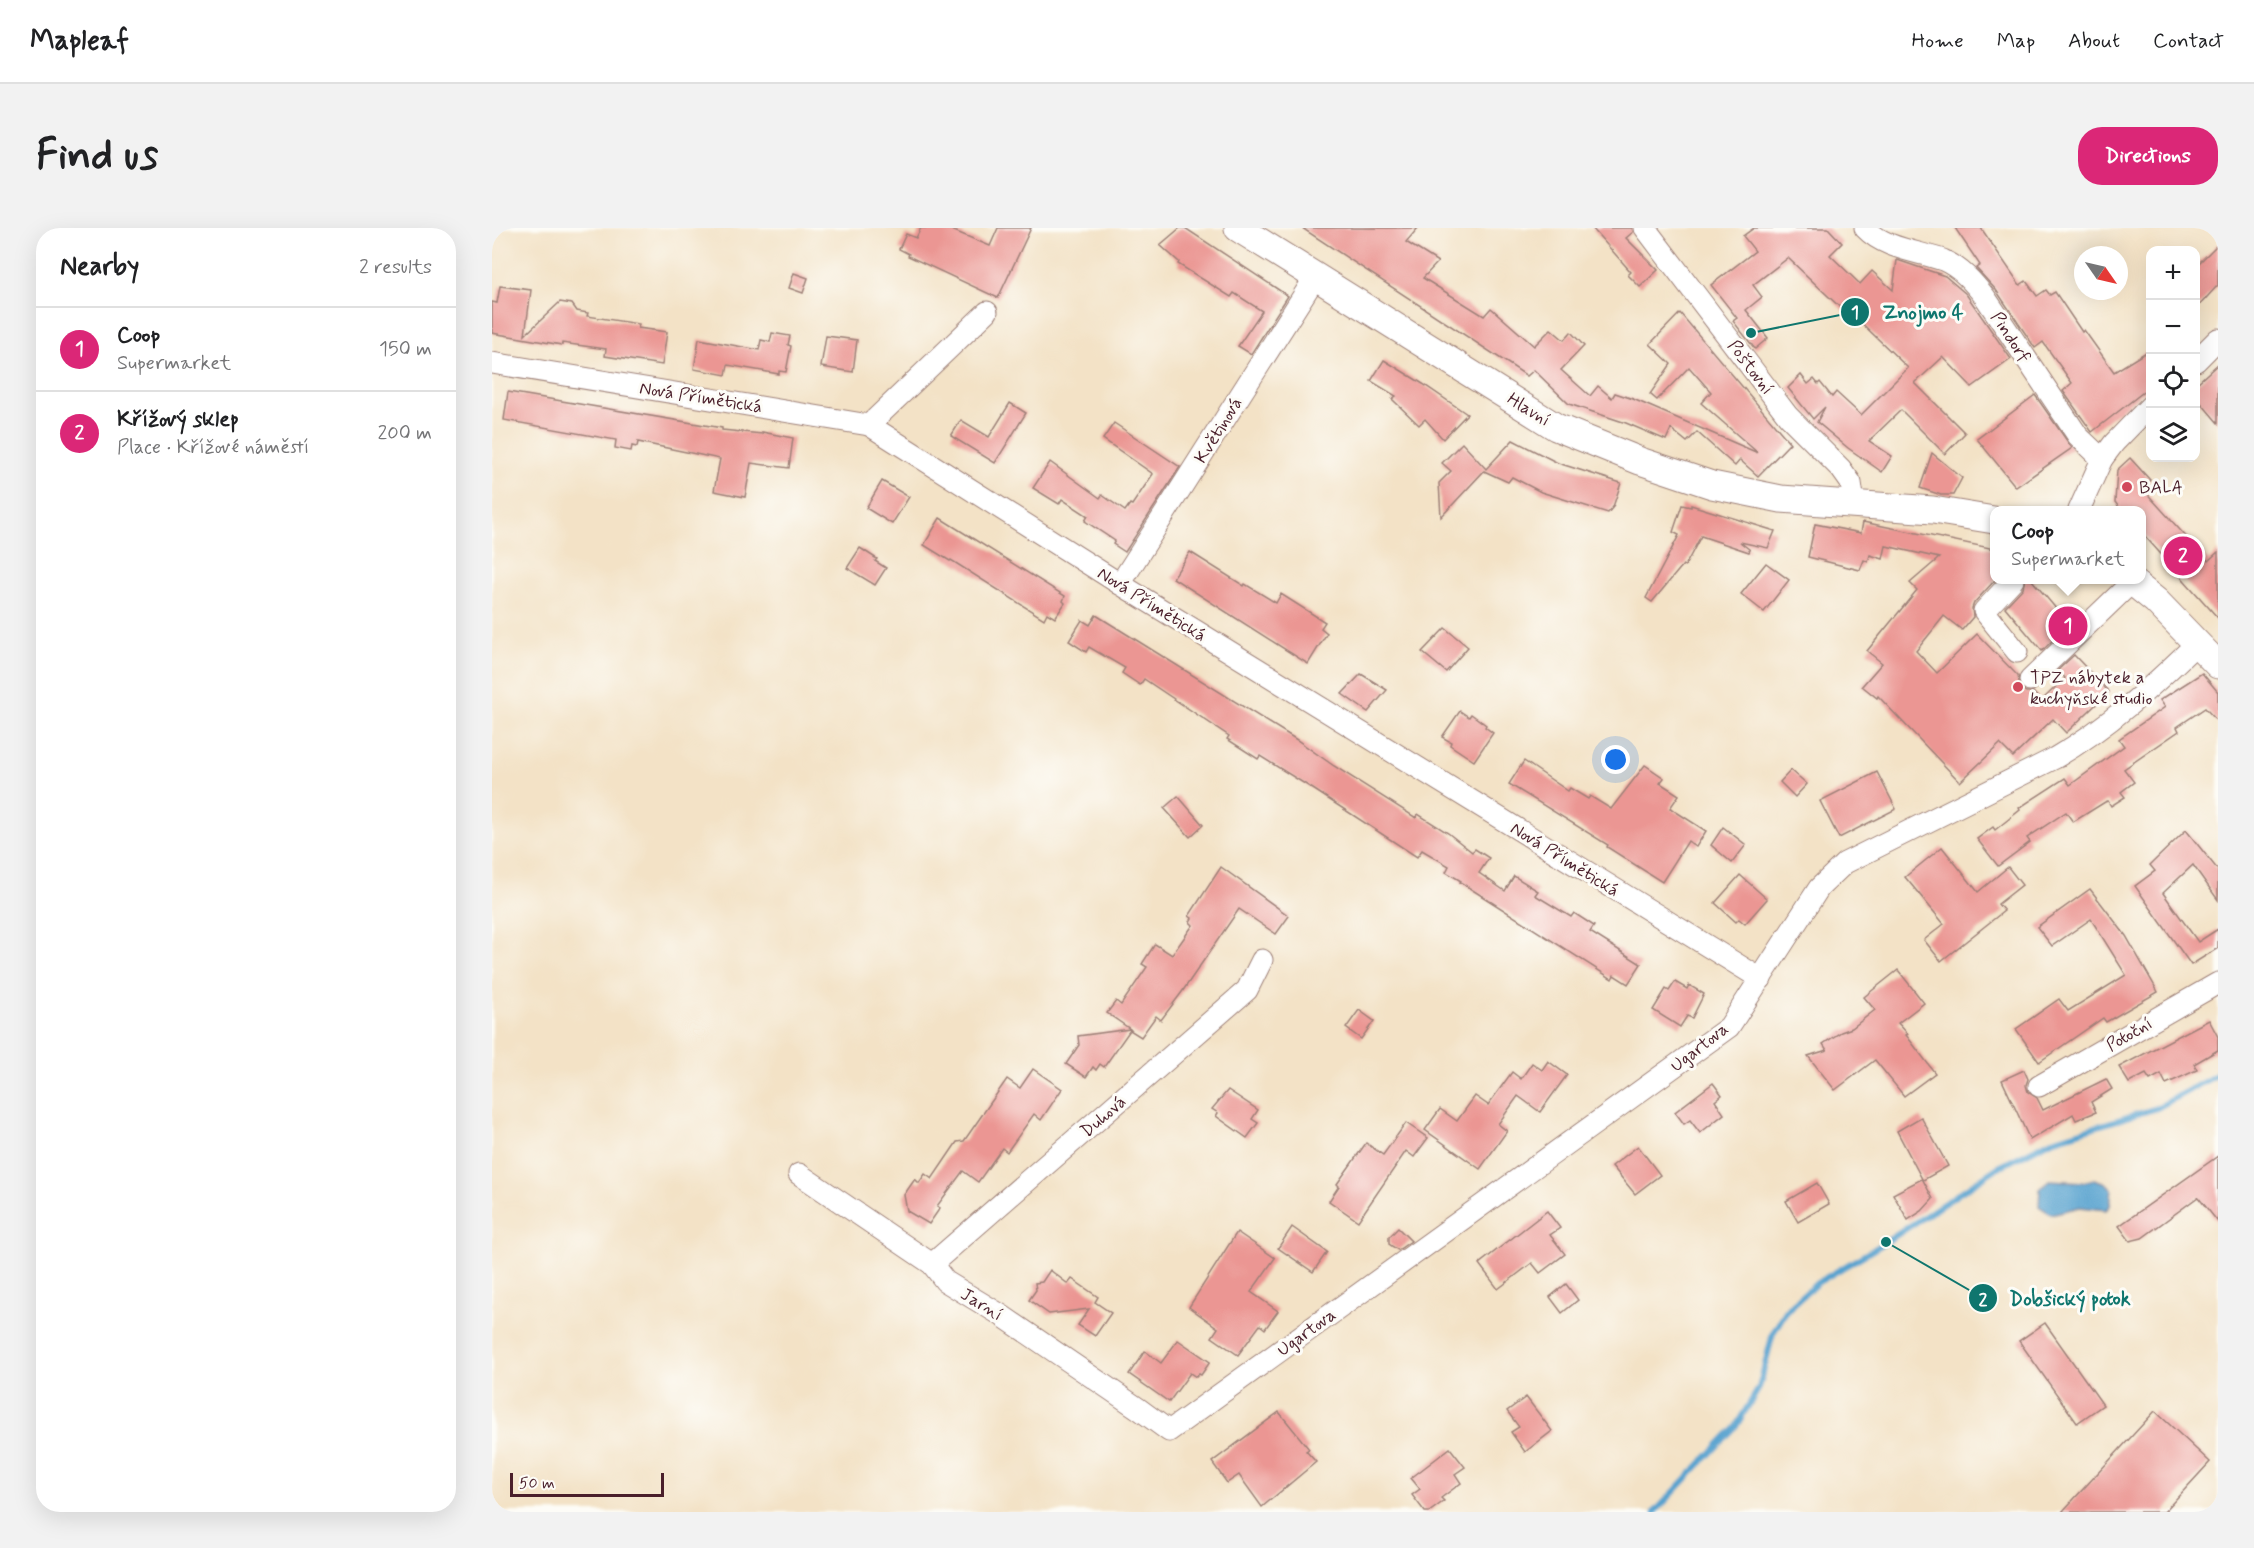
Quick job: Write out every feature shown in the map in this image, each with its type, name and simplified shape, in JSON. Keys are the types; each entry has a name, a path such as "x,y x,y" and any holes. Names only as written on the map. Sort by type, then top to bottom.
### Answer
{"main road":[{"name":"Hlavní","path":"1238,228 1556,427 1640,461 1712,485 1781,499 1933,510 1990,519"},
{"path":"2135,584 2156,601 2218,664"}],"street":[{"name":"Poštovní","path":"1645,228 1788,416 1841,469 1851,483 1854,503"},
{"name":"Pindorf","path":"1865,228 1881,240 1896,247 1944,261 1970,278 2078,436 2102,459"},
{"name":"Květinová","path":"1120,584 1316,276"},
{"path":"869,425 987,312"},
{"path":"2200,357 2218,339"},
{"name":"Nová Přímětická","path":"492,363 869,425 1120,584 1761,980"},
{"path":"2081,506 2102,459 2114,443 2149,408"},
{"path":"2008,584 1984,611 2017,652"},
{"path":"2030,680 2128,584"},
{"name":"Ugartova","path":"1169,1431 1729,1028 1819,888 1845,863 2078,745 2133,703 2197,643"},
{"name":"Duhová","path":"932,1264 1247,990 1263,960"},
{"name":"Potoční","path":"2040,1086 2218,983"},
{"name":"Jarní","path":"799,1174 932,1264 945,1281 1001,1315 1169,1431"}],"water":[{"path":"2094,1179 2106,1183 2112,1189 2110,1206 2106,1210 2080,1207 2051,1214 2039,1206 2040,1189 2049,1180 2084,1182"}],"building":[{"path":"921,228 947,228 990,246 998,228 1031,228 998,298 908,256 909,254 899,249 906,234 916,238"},
{"path":"1180,228 1185,228 1288,296 1251,354 1238,346 1262,311 1234,293 1231,297 1178,264 1179,262 1160,245"},
{"path":"1302,228 1418,228 1406,242 1438,262 1423,278 1484,316 1491,308 1534,346 1551,329 1564,340 1571,332 1584,346 1561,370 1590,396 1598,386 1612,398 1615,393 1633,399 1758,453 1701,403 1711,392 1689,367 1657,400 1650,394 1671,364 1650,344 1680,313 1790,443 1758,476 1740,460 1735,466 1697,432 1687,442 1671,429 1666,440 1626,423 1569,404 1534,370 1527,376"},
{"path":"1592,228 1632,228 1633,232 1626,238 1658,270 1640,287 1628,275 1631,272"},
{"path":"1754,228 1828,228 1842,243 1830,255 1860,284 1872,271 1893,290 1897,260 1945,276 1966,294 2011,359 1972,387 1943,357 1915,383 1965,433 1945,454 1901,410 1869,441 1892,456 1882,472 1817,422 1825,407 1813,419 1788,388 1801,375 1808,384 1814,379 1818,384 1820,382 1832,397 1836,392 1861,415 1908,368 1847,309 1845,312 1788,258 1753,285 1762,297 1746,310 1768,338 1755,349 1733,321 1737,318 1711,285 1755,251 1743,236"},
{"path":"1955,228 1981,228 2020,285 2026,281 2037,296 2046,290 2050,295 2055,292 2082,332 2084,330 2114,372 2146,352 2146,390 2092,432 2063,391 2072,383 2043,342 2035,348 1996,290 1976,268 1980,265"},
{"path":"2218,244 2218,285 2200,305 2200,300 2200,262"},
{"path":"794,273 808,278 803,293 789,288"},
{"path":"500,286 531,290 525,335 560,302 572,304 577,311 588,313 587,316 639,324 638,328 667,332 662,365 605,356 606,349 562,343 562,345 492,333 492,302 497,303"},
{"path":"772,333 790,336 788,345 791,346 786,372 779,371 779,374 728,365 726,375 694,369 699,339 759,350 761,340 770,342"},
{"path":"826,336 857,340 853,372 821,367"},
{"path":"1384,360 1467,414 1443,439 1425,419 1419,425 1392,399 1396,396 1371,381"},
{"path":"2218,364 2218,423 2200,402 2200,380"},
{"path":"508,392 722,428 722,430 762,434 762,432 793,438 789,468 751,463 745,497 714,491 720,459 638,442 637,447 632,446 631,451 615,448 616,440 504,420"},
{"path":"2035,395 2072,448 2016,487 1977,439"},
{"path":"1010,403 1026,413 995,463 951,436 961,420 989,437"},
{"path":"1114,423 1180,467 1125,552 1113,544 1115,541 1085,521 1088,516 1062,499 1059,504 1033,488 1050,462 1100,498 1102,495 1125,511 1130,504 1132,505 1153,474 1103,439"},
{"path":"1513,440 1558,463 1621,483 1613,507 1608,513 1541,492 1512,477 1508,482 1484,471 1441,517 1439,483 1451,471 1442,463 1462,443 1486,469"},
{"path":"1932,453 1962,478 1953,495 1941,495 1920,488"},
{"path":"2130,458 2150,480 2142,488 2208,561 2218,552 2218,618 2146,537 2146,506 2118,506 2115,502 2117,470"},
{"path":"882,481 909,497 892,524 866,508"},
{"path":"1682,505 1691,507 1691,505 1775,531 1768,548 1740,542 1750,550 1749,552 1701,536 1685,566 1683,565 1652,602 1646,598 1679,535 1673,532"},
{"path":"940,518 1065,596 1063,601 1065,603 1055,618 1047,613 1044,619 924,545"},
{"path":"1863,522 1990,548 1991,584 1974,603 1973,617 1962,630 1944,616 1916,651 1937,673 1977,634 2018,676 2020,688 2026,692 2033,692 2041,701 2065,678 2058,670 2074,655 2109,692 2066,733 2053,719 2013,757 2000,744 1960,782 1878,696 1877,698 1862,686 1882,663 1867,651 1917,590 1910,583 1939,558 1886,546 1883,559 1870,555 1868,562 1864,560 1860,570 1808,557 1815,524 1861,533"},
{"path":"860,548 886,568 875,585 847,568"},
{"path":"1190,552 1276,603 1281,594 1325,622 1321,628 1327,633 1308,664 1173,578"},
{"path":"1766,563 1789,580 1764,612 1741,594"},
{"path":"2024,584 2035,584 2069,624 2042,651 2005,607 2023,588"},
{"path":"1096,615 1297,740 1416,818 1418,814 1472,852 1475,849 1489,858 1479,873 1505,891 1514,876 1538,891 1535,895 1571,917 1574,913 1594,926 1590,932 1641,964 1628,984 1614,975 1612,979 1460,882 1446,872 1449,866 1422,850 1417,857 1260,756 1258,759 1227,739 1229,736 1144,679 1140,685 1122,673 1125,668 1089,647 1086,652 1069,641 1082,620 1090,625"},
{"path":"1445,628 1468,647 1446,672 1422,652"},
{"path":"2202,673 2218,692 2218,722 2205,708 2177,727 2179,731 2124,769 2134,782 2121,792 2125,797 2111,806 2108,801 2105,802 2073,822 2066,812 2027,838 2030,842 1998,866 1977,839 1993,827 1995,830 2020,810 2019,808 2065,778 2070,785 2124,746 2119,739 2165,707 2160,700"},
{"path":"1361,674 1387,690 1368,712 1342,694"},
{"path":"1460,711 1469,717 1471,714 1493,733 1474,761 1442,737"},
{"path":"1524,761 1568,791 1570,788 1588,799 1590,796 1611,809 1645,765 1664,778 1660,783 1679,795 1670,808 1706,831 1696,847 1688,841 1662,882 1607,847 1608,845 1509,784"},
{"path":"1791,770 1807,784 1795,797 1780,782"},
{"path":"1877,772 1896,809 1839,838 1820,801"},
{"path":"1178,796 1203,825 1190,837 1164,808"},
{"path":"1723,827 1746,845 1732,863 1711,845"},
{"path":"2186,830 2218,870 2218,900 2193,865 2163,893 2198,942 2218,929 2218,948 2191,965 2135,886 2155,871 2150,865"},
{"path":"1942,847 1978,892 2008,867 2022,885 1998,904 2004,911 1941,961 1924,940 1944,924 1905,877"},
{"path":"1221,867 1289,916 1276,934 1239,909 1161,1020 1156,1016 1141,1037 1130,1030 1104,1067 1100,1064 1096,1070 1093,1067 1086,1077 1066,1064 1079,1045 1078,1036 1130,1029 1107,1013 1116,1001 1121,1005 1147,967 1142,964 1155,944 1172,955 1193,925 1190,922 1192,918 1189,916"},
{"path":"1740,875 1767,899 1745,924 1739,919 1736,922 1715,903"},
{"path":"2090,889 2126,936 2158,992 2106,1022 2103,1018 2039,1062 2016,1029 2059,999 2068,1011 2126,975 2091,919 2052,946 2037,927"},
{"path":"1898,970 1924,1003 1898,1023 1935,1073 1904,1096 1875,1060 1835,1090 1808,1056 1827,1050 1823,1044 1841,1032 1852,1028 1875,1010 1864,997"},
{"path":"1675,982 1687,989 1689,985 1704,994 1692,1018 1687,1016 1680,1027 1653,1010 1666,989 1669,991"},
{"path":"1359,1010 1374,1021 1361,1039 1346,1028"},
{"path":"2209,1020 2218,1037 2218,1050 2194,1064 2197,1070 2166,1084 2161,1074 2150,1080 2146,1074 2129,1083 2119,1067"},
{"path":"1548,1061 1567,1075 1540,1112 1518,1096 1498,1124 1507,1131 1480,1169 1425,1130 1440,1109 1457,1121 1475,1096 1488,1105 1512,1072 1521,1079 1532,1063 1542,1070"},
{"path":"1033,1069 1062,1089 1041,1120 1034,1114 1007,1152 1002,1148 978,1182 963,1171 937,1206 940,1208 929,1224 907,1211 904,1195 915,1179 919,1183 925,1174 932,1179 957,1142 964,1141 1007,1079 1020,1088"},
{"path":"2024,1070 2028,1079 2026,1085 2028,1092 2037,1098 2043,1110 2106,1079 2112,1089 2091,1102 2096,1112 2076,1120 2073,1114 2030,1140 2002,1080"},
{"path":"1713,1083 1722,1095 1715,1101 1724,1114 1700,1133 1690,1120 1684,1124 1675,1112"},
{"path":"1228,1090 1258,1110 1252,1119 1258,1123 1247,1138 1216,1116 1218,1113 1212,1109"},
{"path":"1921,1117 1948,1166 1923,1180 1933,1199 1922,1211 1908,1220 1893,1194 1922,1179 1897,1131"},
{"path":"1406,1123 1428,1138 1414,1157 1406,1151 1358,1221 1329,1201 1339,1186 1337,1184 1366,1143 1383,1155"},
{"path":"1638,1146 1660,1175 1635,1194 1612,1166"},
{"path":"2218,1156 2218,1222 2198,1197 2142,1238 2130,1241 2119,1226"},
{"path":"1817,1183 1829,1204 1798,1222 1786,1201"},
{"path":"1547,1211 1560,1228 1550,1235 1565,1254 1540,1273 1532,1263 1498,1289 1479,1264"},
{"path":"1292,1227 1327,1252 1313,1272 1278,1248"},
{"path":"1398,1228 1411,1241 1398,1250 1389,1244 1389,1237"},
{"path":"1237,1232 1275,1258 1251,1292 1278,1311 1265,1329 1260,1325 1238,1355 1212,1337 1218,1328 1189,1307"},
{"path":"1050,1270 1068,1284 1072,1279 1098,1297 1095,1302 1111,1313 1095,1336 1078,1325 1089,1309 1049,1314 1029,1300 1036,1290 1035,1283 1042,1282"},
{"path":"1566,1284 1578,1300 1562,1313 1550,1297"},
{"path":"2045,1323 2103,1405 2077,1423 2019,1341"},
{"path":"1178,1340 1210,1362 1201,1375 1196,1377 1190,1373 1169,1402 1129,1374 1145,1351 1161,1363"},
{"path":"1526,1397 1552,1431 1525,1452 1511,1432 1519,1427 1507,1411"},
{"path":"2155,1411 2210,1462 2164,1512 2062,1512"},
{"path":"1279,1412 1309,1449 1306,1451 1316,1462 1262,1507 1239,1475 1227,1483 1212,1462"},
{"path":"1450,1448 1465,1467 1455,1474 1461,1483 1441,1498 1444,1501 1429,1512 1425,1512 1412,1495 1420,1489 1411,1478"}],"waterway":[{"path":"1655,1512 1736,1426 1759,1388 1773,1333 1786,1311 1817,1283 1886,1242 1997,1168 2052,1140 2157,1108 2218,1074"}],"place":[{"name":"Znojmo 4","path":"1751,333"},
{"name":"BALA","path":"2127,487"},
{"name":"Křížový sklep","path":"2183,556"},
{"name":"Coop","path":"2068,626"},
{"name":"TPZ nábytek a kuchyňské studio","path":"2018,687"},
{"name":"Dobšický potok","path":"1886,1242"}]}
